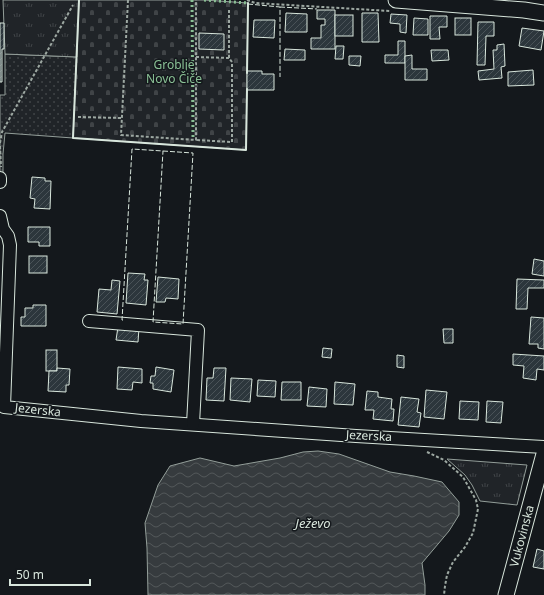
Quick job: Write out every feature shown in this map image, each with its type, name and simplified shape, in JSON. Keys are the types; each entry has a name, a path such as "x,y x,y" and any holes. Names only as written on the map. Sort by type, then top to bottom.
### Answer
{"main road":[{"path":"396,0 429,1 544,13"},
{"name":"Vukovinska","path":"506,595 544,454"}],"street":[{"name":"Jezerska","path":"0,216 2,230 8,236 10,245 4,406 193,424 544,447"},
{"path":"89,321 198,330 193,424"}],"path":[{"path":"128,0 121,135 232,142 232,62 228,58 229,10"},
{"path":"196,0 196,140"},
{"path":"0,143 2,132 73,5"},
{"path":"196,57 228,58"},
{"path":"78,117 122,118"},
{"path":"0,146 0,178"},
{"path":"422,450 444,460 463,477 476,500 478,509 473,533 465,547 453,562 447,575 444,595"}],"green space":[{"path":"3,0 79,0 77,57 5,54"},
{"name":"Groblje Novo Čiče","path":"79,0 204,0 248,3 246,150 73,138"},
{"path":"5,54 77,57 73,138 5,133 3,175 0,175 0,95 5,95"},
{"path":"447,459 527,465 517,505 480,501 465,475"}],"water":[{"name":"Ježevo","path":"318,451 339,454 390,472 442,482 459,502 459,515 449,531 422,563 425,595 148,595 145,523 158,485 170,466 200,458 234,466 280,458 303,452"}],"building":[{"path":"317,10 335,10 335,49 311,49 311,38 321,38 321,25 325,25 325,19 317,19"},
{"path":"286,13 307,14 307,32 285,32"},
{"path":"362,13 378,13 379,42 362,42"},
{"path":"391,14 407,15 406,33 400,32 400,24 390,23"},
{"path":"335,15 353,15 353,36 335,36"},
{"path":"430,16 447,16 447,27 439,27 440,39 430,39"},
{"path":"414,18 428,19 428,35 413,35"},
{"path":"455,18 471,18 471,35 455,35"},
{"path":"254,20 275,20 274,38 253,37"},
{"path":"478,22 494,22 494,36 486,36 485,65 477,65"},
{"path":"0,23 4,23 2,82 0,82"},
{"path":"522,28 544,31 541,50 519,46"},
{"path":"199,33 224,34 224,50 199,49"},
{"path":"398,41 405,41 405,63 385,63 385,55 398,55"},
{"path":"504,44 505,66 501,67 502,78 479,80 478,71 494,69 493,50 497,50 497,45"},
{"path":"336,46 344,46 343,59 335,59"},
{"path":"285,49 305,50 305,60 284,60"},
{"path":"431,50 448,50 449,60 432,61"},
{"path":"412,55 412,69 427,69 427,80 405,80 405,56"},
{"path":"349,56 361,56 360,66 349,65"},
{"path":"533,70 534,85 508,86 508,72"},
{"path":"247,71 262,71 262,74 274,74 274,90 247,90"},
{"path":"32,177 45,178 45,181 51,181 50,209 34,208 35,199 30,198"},
{"path":"28,227 50,227 50,246 39,246 39,242 28,242"},
{"path":"29,256 47,256 47,273 29,273"},
{"path":"534,259 544,261 544,276 532,274"},
{"path":"128,273 145,274 144,280 148,280 146,305 126,303"},
{"path":"158,277 179,279 178,299 166,298 165,302 156,302"},
{"path":"517,279 544,280 544,288 528,288 527,309 516,309"},
{"path":"112,280 120,281 117,314 97,312 99,289 111,290"},
{"path":"33,305 46,305 46,326 21,326 21,317 25,317 25,308 33,308"},
{"path":"531,317 544,318 544,349 538,348 538,344 529,344"},
{"path":"118,327 139,328 138,342 116,340"},
{"path":"443,329 453,329 453,343 444,343"},
{"path":"323,348 332,349 331,358 322,357"},
{"path":"46,350 57,350 57,371 46,371"},
{"path":"513,354 544,356 544,370 537,369 536,380 523,378 524,366 513,365"},
{"path":"397,355 404,356 404,368 397,367"},
{"path":"118,367 142,369 142,383 133,382 132,390 117,389"},
{"path":"156,367 174,370 171,392 153,389 153,383 150,383 151,376 155,376"},
{"path":"57,368 70,369 69,385 66,385 66,392 48,391 49,371 57,371"},
{"path":"214,368 226,368 224,401 206,400 207,378 213,378"},
{"path":"231,378 252,379 250,402 230,400"},
{"path":"258,380 276,381 275,397 257,396"},
{"path":"282,382 301,382 301,400 281,400"},
{"path":"335,382 355,384 353,405 334,404"},
{"path":"309,387 327,389 326,407 307,406"},
{"path":"426,390 447,392 444,419 424,417"},
{"path":"367,391 378,392 378,397 392,399 391,409 394,409 393,421 373,419 374,410 365,410"},
{"path":"401,397 419,399 417,412 421,413 419,427 398,425"},
{"path":"460,401 479,402 478,420 459,419"},
{"path":"487,401 503,402 501,423 486,422"},
{"path":"537,549 544,551 544,569 533,567"}],"hedge":[{"path":"192,0 193,137"},
{"path":"204,0 248,3"}],"fence":[{"path":"248,4 280,7 280,77"},
{"path":"280,7 317,9"},
{"path":"123,320 132,149 163,151"},
{"path":"163,151 193,153 183,324 153,322 163,151"}],"wall":[{"path":"79,0 73,138 246,150 247,89"},
{"path":"247,73 248,3"}]}
